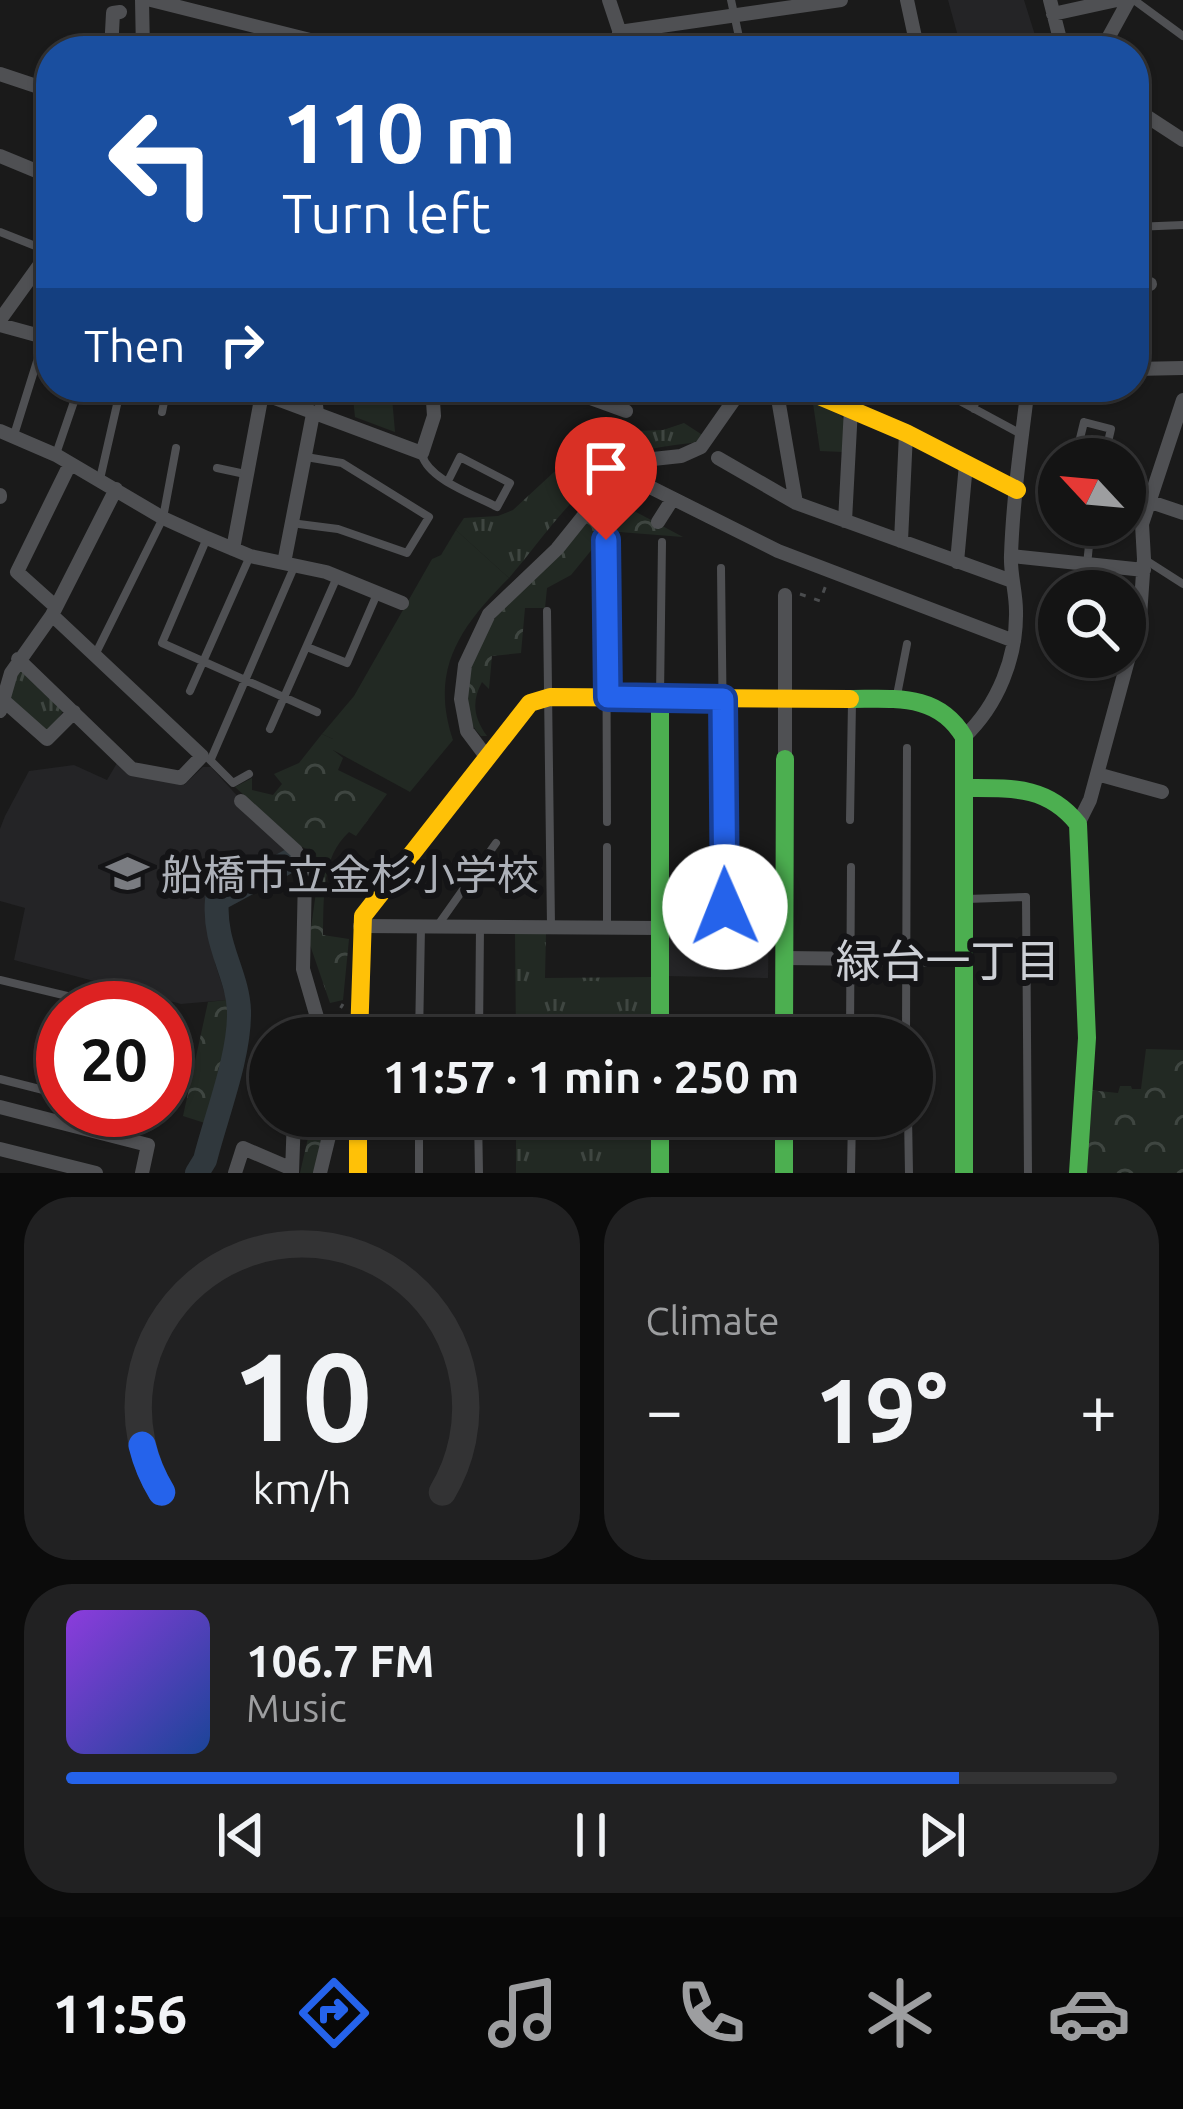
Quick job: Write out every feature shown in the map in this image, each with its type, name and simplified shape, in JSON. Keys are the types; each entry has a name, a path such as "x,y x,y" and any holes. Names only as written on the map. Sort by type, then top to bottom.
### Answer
{"street":[{"path":"144,36 147,0 293,36"},
{"path":"609,0 620,36"},
{"path":"619,32 733,8 841,0"},
{"path":"907,0 914,36"},
{"path":"1052,7 1117,0"},
{"path":"1110,36 1132,0"},
{"path":"112,36 113,13 120,12"},
{"path":"0,74 36,86"},
{"path":"1149,118 1183,140"},
{"path":"0,156 36,171"},
{"path":"36,272 1,319 36,334"},
{"path":"1149,369 1183,368"},
{"path":"1078,1173 1088,1038 1078,824 1097,774 1140,616 1142,524 1183,400"},
{"path":"233,548 254,402"},
{"path":"284,402 422,453 434,416 433,402"},
{"path":"601,402 626,411"},
{"path":"484,755 467,730 461,698 465,665 488,614 557,549 614,478 653,459 681,456 701,447 733,402"},
{"path":"779,402 796,503"},
{"path":"836,402 1017,490"},
{"path":"964,737 977,725 1008,670 1014,641 1011,556 1026,402"},
{"path":"845,521 851,408"},
{"path":"289,564 291,523 316,415"},
{"path":"7,433 207,538 250,556 337,576 402,603"},
{"path":"901,541 906,433"},
{"path":"718,458 796,503 1012,581"},
{"path":"18,659 132,769 181,778 207,758 95,655 17,572 70,464"},
{"path":"957,562 966,464"},
{"path":"624,474 778,551 1014,641"},
{"path":"74,712 47,739 2,705 18,659 54,611 116,490"},
{"path":"658,522 672,500"},
{"path":"1148,501 1183,513"},
{"path":"1011,556 1087,565 1144,564"},
{"path":"784,1017 784,699 792,594"},
{"path":"359,1017 360,926 369,907 484,755 530,703 550,697 930,702 941,707 964,737 964,1173"},
{"path":"660,698 660,1017"},
{"path":"1097,774 1162,792"},
{"path":"967,788 1038,792 1060,800 1078,824"},
{"path":"241,801 296,851 305,874 303,969 318,1017"},
{"path":"360,926 660,928"},
{"path":"784,958 963,960"},
{"path":"0,1107 148,1145 142,1173"},
{"path":"235,1173 243,1148 292,1171 293,1137"},
{"path":"320,1173 329,1137"},
{"path":"358,1137 358,1173"},
{"path":"659,1173 660,1137"},
{"path":"784,1137 784,1173"},
{"path":"0,1149 96,1173"}],"lane":[{"path":"1132,0 1183,36"},
{"path":"1149,226 1183,225"},
{"path":"0,232 36,247"},
{"path":"7,433 36,367"},
{"path":"56,455 74,402"},
{"path":"100,481 118,402"},
{"path":"162,412 164,402"},
{"path":"316,402 316,415"},
{"path":"961,402 1022,434"},
{"path":"974,409 975,402"},
{"path":"1080,438 1084,422 1111,429 1109,438"},
{"path":"95,655 163,518 176,448"},
{"path":"422,453 427,467 448,481 497,507 510,483 460,457 448,481"},
{"path":"291,523 338,529 407,553 429,517 342,463 304,457"},
{"path":"217,468 247,474"},
{"path":"207,538 162,643 317,712"},
{"path":"606,540 607,822"},
{"path":"660,698 662,542"},
{"path":"1087,565 1088,546"},
{"path":"190,691 250,556"},
{"path":"249,774 233,783 207,758 245,680 289,564"},
{"path":"1144,564 1183,584"},
{"path":"721,568 725,907"},
{"path":"270,729 337,576"},
{"path":"307,647 347,663 378,593"},
{"path":"547,611 550,927"},
{"path":"897,698 907,644"},
{"path":"850,820 853,698"},
{"path":"907,748 907,1017"},
{"path":"420,1017 429,927 496,843"},
{"path":"607,847 607,927"},
{"path":"850,1017 851,867"},
{"path":"967,899 1026,897 1028,1173"},
{"path":"479,1017 480,927"},
{"path":"0,980 36,989"},
{"path":"0,1079 36,1088"},
{"path":"418,1173 419,1137"},
{"path":"478,1137 479,1173"},
{"path":"851,1173 852,1137"},
{"path":"908,1137 909,1173"}],"path":[{"path":"792,594 820,601 831,571"},
{"path":"335,1017 359,978"}],"shaded area":[{"path":"948,0 1024,0 1035,36 958,36"},
{"name":"船橋市立金杉小学校","path":"117,763 130,775 184,785 203,767 211,767 292,856 216,893 215,963 227,1000 192,1003 192,981 94,981 14,960 25,908 0,901 0,829 5,816 29,771 74,765 107,780"},
{"path":"666,920 769,921 768,978 665,976"}],"green space":[{"path":"354,402 392,402 395,432 355,417"},
{"path":"813,403 846,422 844,452 820,451"},
{"path":"684,423 704,436 699,442 650,449 616,464 566,509 509,578 456,530 464,518 513,510 554,472 597,444 634,431"},
{"path":"606,496 683,537 607,531 571,575 547,588 545,608 525,608 521,653 492,656 489,689 482,682 476,696 475,710 487,736 481,736 466,708 466,676 480,642 530,574"},
{"path":"456,530 509,578 454,650 445,691 453,740 410,792 333,750 333,739 322,734 354,696 432,559 441,555"},
{"path":"20,670 63,711 50,731 44,731 10,699 14,671"},
{"path":"322,734 333,739 333,750 343,758 338,770 387,794 356,836 349,832 340,842 329,866 323,935 349,939 343,1000 330,1003 309,942 318,878 316,853 300,846 235,787 252,778 252,790 273,795 282,784 274,774 299,763"},
{"path":"515,931 546,933 545,978 654,977 654,1017 516,1017"},
{"path":"227,1000 228,1032 208,1124 192,1119 192,1075 208,1002"},
{"path":"1146,1049 1183,1050 1183,1173 1083,1173 1089,1090 1141,1089"},
{"path":"308,1137 322,1137 314,1173 300,1173"},
{"path":"516,1137 654,1137 654,1173 516,1173"}],"waterway":[{"path":"197,1173 205,1160 238,1029 238,997 219,931 217,900 293,859"}],"traffic: fast":[{"path":"660,698 660,1017"},
{"path":"850,699 899,699 928,706 942,712 964,737 964,1173"},
{"path":"784,1017 785,759"},
{"path":"967,788 1014,789 1042,796 1078,824 1087,1038 1078,1173"},
{"path":"660,1137 660,1173"},
{"path":"784,1137 784,1173"}],"traffic: slow":[{"path":"833,402 1017,490"},
{"path":"360,1017 363,916 530,703 550,697 850,699"},
{"path":"358,1137 358,1173"}],"place":[{"name":"船橋市立金杉小学校","path":"127,874"}],"district":[{"name":"緑台一丁目","path":"948,960"}],"route":[{"path":"606,540 608,697 723,699 725,907"}]}
